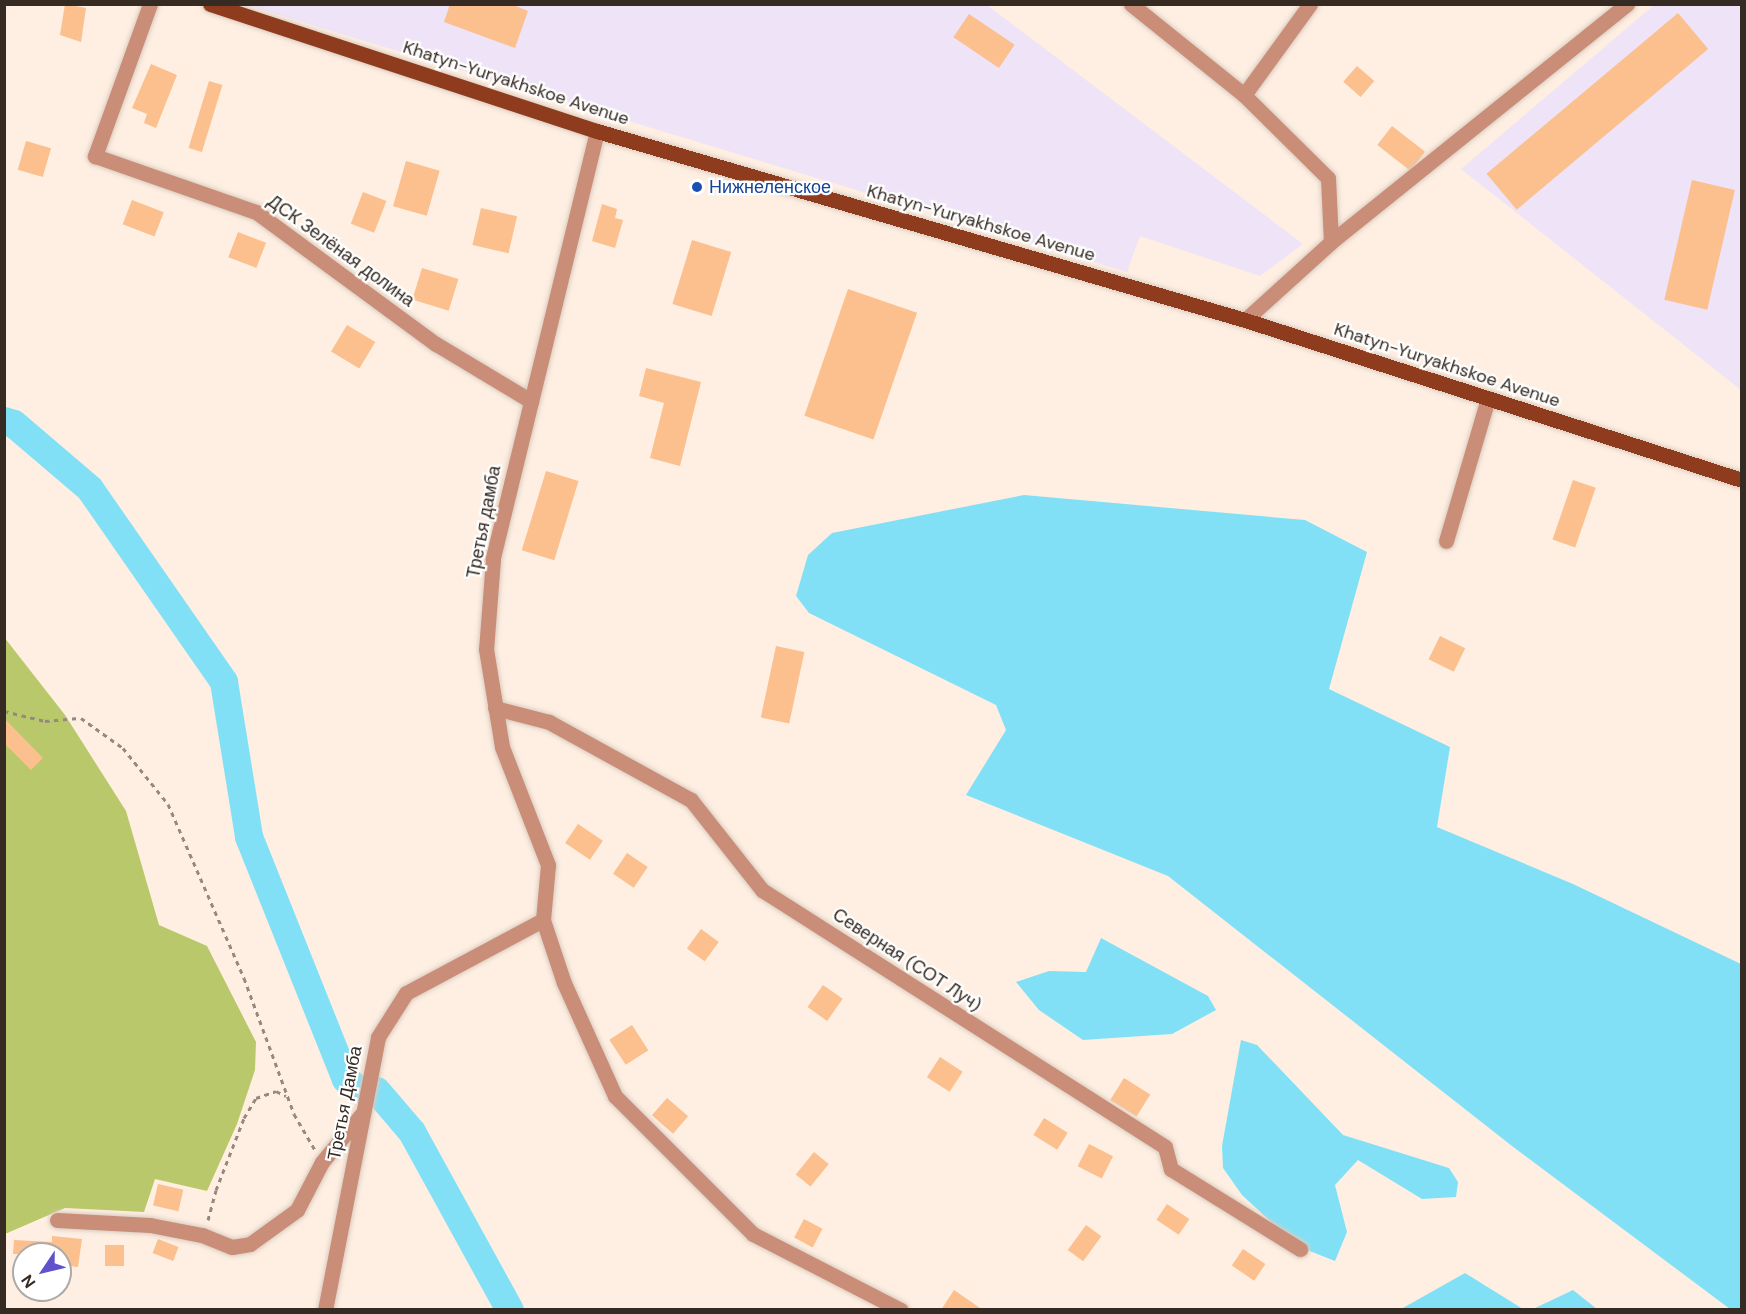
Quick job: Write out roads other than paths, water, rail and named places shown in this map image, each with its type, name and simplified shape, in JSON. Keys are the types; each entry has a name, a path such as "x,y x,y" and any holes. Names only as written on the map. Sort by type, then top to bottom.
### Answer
{"main road":[{"name":"Khatyn-Yuryakhskoe Avenue","path":"210,4 234,8 597,131 1245,320 1742,480"}],"street":[{"name":"ДСК Зелёная долина","path":"150,4 95,156 256,212 436,344 531,401"},
{"path":"1131,4 1244,95 1328,178 1331,242"},
{"path":"1244,95 1310,4"},
{"path":"1245,320 1331,242 1627,4"},
{"name":"Третья дамба","path":"543,920 548,865 502,747 486,649 493,559 597,131"},
{"path":"1446,541 1488,398"},
{"name":"Северная (СОТ Луч)","path":"495,708 549,722 691,800 762,890 1165,1147 1171,1169 1300,1249"},
{"path":"543,920 564,982 615,1096 753,1233 901,1310"},
{"name":"Третья Дамба","path":"325,1310 378,1036 406,993 543,920"},
{"path":"57,1220 150,1225 202,1235 232,1247 250,1244 297,1210 322,1162 362,1115"}],"water":[{"path":"1024,495 1305,520 1367,552 1329,689 1450,747 1437,827 1573,884 1741,964 1741,1309 1730,1309 1512,1146 1168,876 966,795 1006,730 996,705 809,613 796,596 808,555 832,533"},
{"path":"1101,938 1208,996 1216,1010 1172,1034 1083,1040 1039,1010 1016,982 1049,971 1086,972"},
{"path":"1241,1040 1257,1045 1343,1135 1449,1168 1458,1182 1456,1197 1422,1199 1358,1160 1335,1185 1347,1232 1335,1261 1297,1246 1242,1195 1223,1168 1222,1146"},
{"path":"1465,1273 1523,1309 1401,1309"},
{"path":"1573,1290 1597,1309 1533,1309"}],"waterway":[{"path":"4,421 14,424 90,489 224,682 249,837 346,1079 355,1087"},
{"path":"377,1091 412,1132 510,1310"}],"place":[{"name":"Нижнеленское","path":"697,187"}]}
